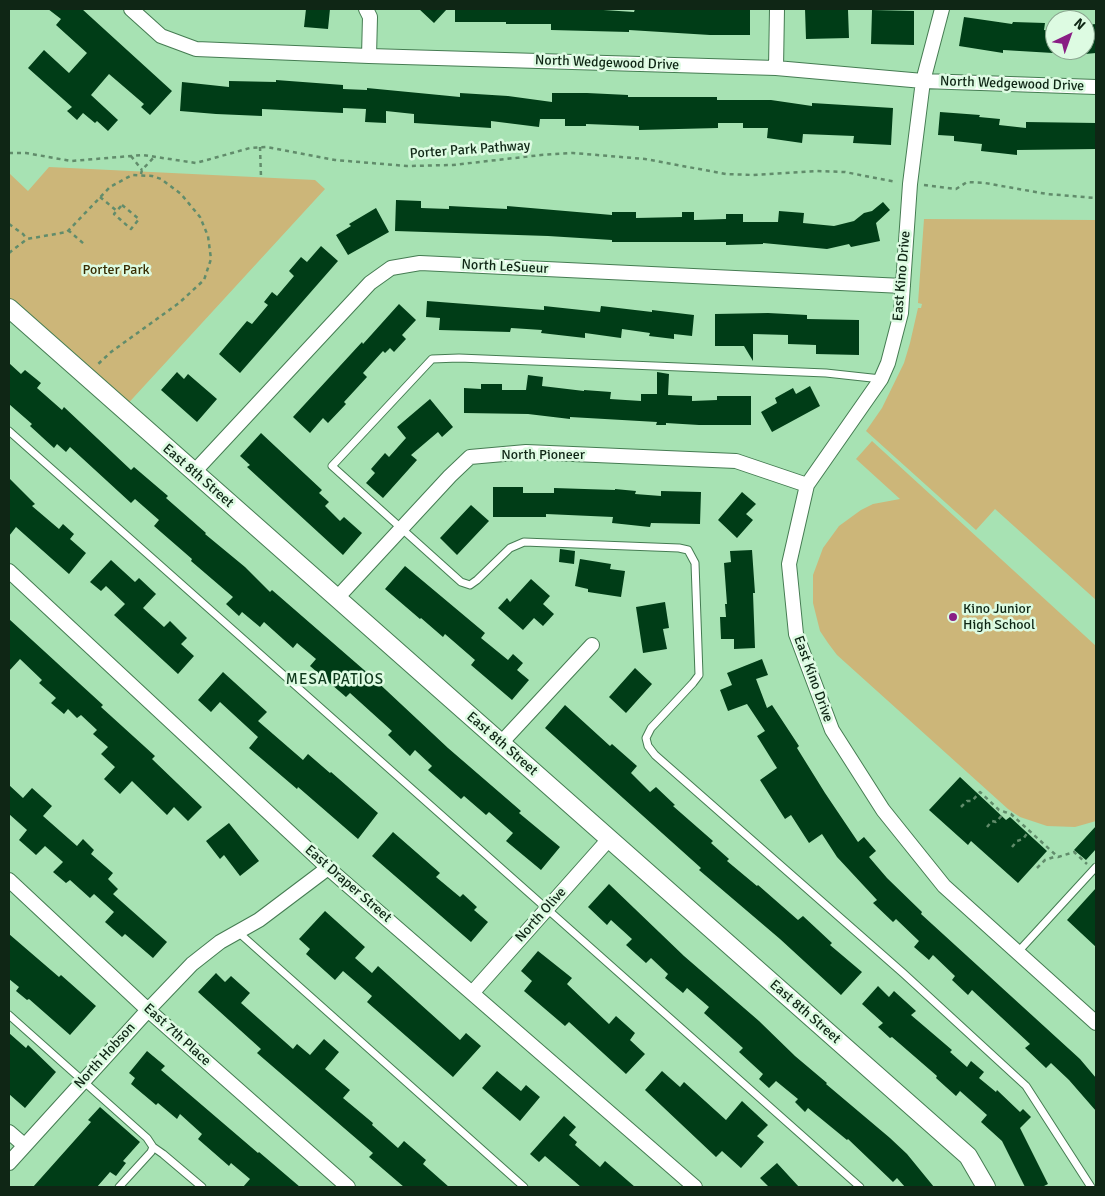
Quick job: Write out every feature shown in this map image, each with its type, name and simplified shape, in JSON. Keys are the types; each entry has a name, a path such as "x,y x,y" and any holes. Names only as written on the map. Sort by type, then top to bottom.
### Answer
{"street":[{"name":"North Wedgewood Drive","path":"131,9 161,36 196,49 776,68 924,81 1096,87"},
{"path":"366,9 370,17 369,56"},
{"path":"776,68 777,9"},
{"name":"East Kino Drive","path":"942,9 924,81 910,184 901,313 888,363 881,379 807,486 789,564 796,634 832,730 883,810 938,879 1096,1023"},
{"name":"North LeSueur","path":"194,472 370,283 391,268 420,263 903,286"},
{"name":"East 8th Street","path":"9,308 968,1156 986,1187"},
{"name":"North Pioneer","path":"337,598 450,476 470,457 526,452 736,461 807,486"},
{"name":"East Draper Street","path":"9,571 328,868 473,992 695,1187"},
{"path":"500,743 592,645"},
{"name":"North Olive","path":"473,992 609,839"},
{"name":"North Hobson","path":"9,1162 192,964 220,942 259,920 328,868"},
{"name":"East 7th Place","path":"9,880 148,1010 348,1187"},
{"path":"9,1132 24,1145"}],"lane":[{"path":"881,379 798,372 459,358 432,359 332,466 461,582 470,585 510,548 524,542 680,548 688,550 695,563 698,675 694,683 651,728 646,738 648,746 655,755 910,979 1026,1086 1091,1187"},
{"path":"9,431 860,1187"},
{"path":"1017,953 1095,868"},
{"path":"238,932 524,1187"},
{"path":"9,1015 147,1138 153,1147 164,1154 202,1187"},
{"path":"119,1187 151,1152 153,1147"}],"path":[{"name":"Porter Park Pathway","path":"9,153 70,161 155,156 196,163 260,147 276,148 335,160 406,166 453,164 573,153 645,159 726,174 775,175 816,171"},
{"path":"260,147 261,177"},
{"path":"131,156 142,170"},
{"path":"141,174 142,170 155,156"},
{"path":"9,253 27,239 66,232 110,187 126,177 141,174 161,179 170,184 200,217 208,236 211,259 204,280 179,303 111,352 86,376"},
{"path":"1008,186 1047,194 1096,198"},
{"path":"100,197 117,211"},
{"path":"122,205 139,219 131,229 114,214 117,211 122,205"},
{"path":"9,224 27,239"},
{"path":"68,230 84,244"},
{"path":"961,807 967,801 972,801 980,792 999,810 1011,814 1057,856"},
{"path":"987,827 992,822 996,822 1005,812"},
{"path":"1012,847 1017,841 1023,839 1029,831"},
{"path":"1038,868 1045,860 1074,852 1095,868"}],"green space":[{"name":"Porter Park","path":"49,167 315,180 325,189 123,409 9,308 9,173 28,191"},
{"path":"924,219 1096,220 1096,600 995,509 976,530 866,431 882,408 904,363 918,308 921,308 922,304 918,303"},
{"path":"872,441 1096,646 1096,821 1075,827 1047,826 1020,817 1008,809 837,655 820,631 813,603 813,575 823,548 839,526 861,510 873,504 900,499 856,459"}],"building":[{"path":"48,9 82,9 172,91 150,115 141,107 144,104 109,74 91,95 118,120 108,131 97,121 95,123 83,113 77,120 67,111 72,107 28,68 44,50 69,73 87,53 56,25 61,19"},
{"path":"306,9 330,9 328,29 304,27"},
{"path":"419,9 447,9 434,23"},
{"path":"455,9 588,9 634,12 635,9 750,9 750,35 710,35 629,30 629,32 551,30 551,24 455,22"},
{"path":"805,9 848,10 849,38 806,39"},
{"path":"872,10 914,11 914,45 871,44"},
{"path":"964,17 1012,24 1013,22 1045,23 1045,53 1003,50 1003,53 959,46"},
{"path":"1095,24 1096,24 1095,53"},
{"path":"276,80 343,85 343,89 367,90 367,88 460,97 460,93 508,96 552,102 552,93 587,93 628,95 628,97 717,97 717,100 771,100 812,106 812,103 893,108 891,145 853,143 854,136 803,134 802,143 767,138 768,128 743,128 743,123 718,123 718,128 639,130 639,126 586,124 586,126 565,126 565,119 540,119 539,127 491,121 491,128 414,123 414,114 386,111 386,123 365,122 366,109 343,108 343,113 262,109 262,116 180,111 182,82 229,87 229,81 276,82"},
{"path":"940,112 980,115 979,117 1000,119 999,125 1026,128 1026,122 1096,123 1096,149 1017,150 1017,155 981,151 982,144 954,141 954,136 938,135"},
{"path":"396,200 421,201 421,208 449,209 449,206 507,209 507,206 612,215 612,212 636,212 636,218 682,217 682,212 694,212 694,220 726,219 726,214 743,214 743,222 778,222 779,211 804,213 803,223 834,226 854,221 883,202 890,210 876,223 880,241 851,247 849,244 827,249 763,243 726,245 726,242 612,242 612,240 548,236 395,231"},
{"path":"376,208 389,232 348,255 336,235 351,226 349,224"},
{"path":"321,246 338,261 240,373 219,354 247,321 252,324 268,305 264,302 272,292 277,296 294,276 289,271 301,257 307,262"},
{"path":"427,301 544,310 544,306 600,312 601,306 694,315 692,336 674,334 674,339 649,336 650,333 622,329 621,338 585,333 585,338 541,333 542,330 511,328 510,332 439,330 440,318 426,317"},
{"path":"399,304 416,320 402,335 406,339 394,352 390,348 385,353 383,351 363,373 367,377 344,402 346,404 328,423 323,418 310,433 293,417"},
{"path":"768,313 807,315 807,319 859,320 859,355 816,354 816,345 788,344 788,335 753,334 753,361 744,346 715,346 715,314"},
{"path":"9,363 21,374 25,370 41,383 37,388 62,410 64,407 131,470 134,467 168,496 166,498 205,534 245,567 270,592 272,590 371,676 448,748 521,811 519,813 560,847 541,870 506,841 513,833 489,812 486,815 464,796 461,799 428,770 432,766 415,750 410,756 388,735 392,731 350,693 346,697 310,666 316,659 297,643 293,648 264,622 260,627 242,612 239,616 226,604 233,597 154,526 159,520 135,499 131,503 70,447 66,452 57,444 54,448 30,426 32,424 9,404"},
{"path":"177,372 184,379 188,374 217,399 197,422 161,390"},
{"path":"657,372 669,374 668,395 692,396 692,401 717,400 717,396 751,396 751,425 666,423 666,425 656,425 657,422 570,417 570,419 528,414 464,413 464,388 481,389 481,384 502,384 502,390 526,390 528,375 543,377 542,386 611,392 610,399 641,401 641,394 657,394"},
{"path":"810,386 820,406 772,432 761,412 777,403 775,398 793,388 796,394"},
{"path":"430,399 453,427 442,437 438,432 411,455 417,460 383,498 366,483 375,473 371,469 385,453 389,457 406,438 397,427"},
{"path":"261,433 322,490 319,493 329,502 325,506 340,521 344,517 362,533 343,555 247,467 250,465 240,456"},
{"path":"9,478 35,504 32,506 59,529 63,524 74,534 70,539 86,553 69,574 16,527 9,536"},
{"path":"493,487 523,487 523,493 554,493 554,488 615,489 636,491 635,494 661,496 661,491 701,492 700,524 651,523 650,527 612,523 613,517 546,514 546,517 493,517"},
{"path":"742,492 756,504 746,514 753,520 737,538 718,520"},
{"path":"471,505 489,521 457,555 440,538"},
{"path":"560,549 575,551 574,564 559,562"},
{"path":"752,550 755,593 753,593 755,648 734,649 734,639 721,639 720,617 726,617 725,604 727,604 724,563 731,562 730,551"},
{"path":"580,559 611,564 610,569 625,571 621,597 588,592 588,589 575,586"},
{"path":"111,560 135,582 139,578 156,594 143,608 164,627 170,621 187,638 181,644 194,656 178,674 114,615 125,604 106,586 101,591 90,582"},
{"path":"405,566 485,633 481,638 508,660 513,654 523,663 517,670 529,680 512,700 471,665 475,660 445,634 443,637 420,619 385,589"},
{"path":"531,579 550,596 543,604 554,614 543,626 534,618 523,630 498,608 507,598 510,602"},
{"path":"665,602 669,628 663,629 667,649 643,653 636,607"},
{"path":"9,619 103,705 101,707 155,756 152,759 202,807 188,821 174,807 167,815 132,781 120,794 104,779 115,767 101,754 108,747 93,734 97,730 81,715 77,718 68,709 64,714 51,703 56,698 39,683 42,680 20,659 9,671"},
{"path":"762,659 768,675 756,679 767,708 772,705 799,746 797,748 825,793 858,842 864,837 876,851 869,857 887,878 922,912 921,914 1080,1059 1096,1078 1096,1111 1069,1080 1051,1063 1046,1068 1025,1048 1030,1044 972,990 968,995 952,980 955,976 933,955 929,960 914,947 919,941 896,919 893,922 873,903 877,900 837,857 822,834 809,843 791,815 785,819 760,780 777,768 757,736 765,731 747,704 728,711 720,690 732,685 727,673"},
{"path":"635,668 652,684 626,713 609,697"},
{"path":"223,672 267,712 258,721 303,760 308,754 378,813 358,839 249,748 258,737 220,702 211,712 198,700"},
{"path":"565,705 610,746 612,744 637,766 631,773 650,792 656,787 675,805 673,806 713,841 711,843 729,859 727,861 798,920 803,916 832,943 830,945 862,972 841,995 780,939 699,870 701,868 545,728"},
{"path":"960,777 1006,820 1010,817 1047,851 1018,883 971,841 968,845 929,810"},
{"path":"9,785 23,798 32,788 52,806 43,816 77,846 83,839 94,850 91,854 113,873 108,879 118,889 113,894 167,942 153,958 125,934 122,937 105,922 114,912 94,894 90,898 70,880 66,883 53,872 63,862 45,846 36,855 19,840 27,830 9,814"},
{"path":"229,823 259,861 240,876 224,855 220,859 206,841"},
{"path":"1096,826 1096,849 1086,860 1074,850"},
{"path":"393,832 440,873 436,877 460,897 463,894 477,907 474,910 488,922 471,942 372,856"},
{"path":"609,884 684,956 759,1021 826,1084 890,1138 907,1154 934,1187 905,1187 897,1178 893,1182 848,1139 808,1108 805,1112 795,1102 798,1099 776,1081 769,1088 759,1079 763,1074 739,1052 743,1048 704,1013 709,1007 687,988 683,993 665,978 668,974 651,958 646,963 626,945 632,939 611,920 607,925 588,907"},
{"path":"1096,888 1096,947 1067,920"},
{"path":"325,911 365,947 355,958 372,973 378,966 460,1040 466,1033 481,1046 453,1077 367,1002 372,996 343,971 335,980 306,954 310,949 299,939"},
{"path":"9,934 59,977 61,975 96,1006 70,1035 29,999 27,1000 16,991 19,987 9,979"},
{"path":"538,951 572,978 567,984 609,1024 616,1016 635,1033 630,1040 645,1054 626,1074 569,1022 565,1026 524,991 532,981 521,971"},
{"path":"216,973 225,982 231,976 250,993 241,1003 293,1049 297,1044 310,1055 324,1039 339,1052 325,1069 350,1090 343,1098 373,1123 372,1125 398,1148 404,1141 426,1160 423,1164 449,1187 404,1187 369,1157 373,1153 257,1053 261,1049 198,992"},
{"path":"878,986 889,997 894,991 916,1011 911,1015 952,1050 950,1052 967,1067 971,1061 984,1072 979,1078 996,1092 997,1090 1020,1112 1023,1109 1031,1117 1020,1128 1048,1184 1042,1187 1025,1187 1002,1141 981,1122 987,1115 960,1091 956,1096 936,1078 937,1076 878,1027 883,1023 862,1004"},
{"path":"9,1033 26,1048 28,1045 56,1072 25,1108 9,1094"},
{"path":"147,1051 165,1066 161,1070 300,1187 243,1187 250,1179 231,1163 229,1166 198,1139 202,1134 180,1114 177,1119 158,1103 156,1105 131,1084 135,1078 129,1073"},
{"path":"497,1071 521,1091 526,1085 540,1097 520,1121 482,1088"},
{"path":"662,1071 680,1087 684,1082 726,1120 742,1101 768,1125 757,1136 764,1142 741,1168 722,1151 716,1157 645,1090"},
{"path":"100,1107 140,1142 123,1161 126,1163 116,1176 110,1172 97,1187 33,1187 91,1122 88,1120"},
{"path":"564,1116 576,1127 569,1135 577,1142 575,1145 600,1167 605,1161 635,1187 581,1187 545,1156 539,1162 530,1154"},
{"path":"777,1163 799,1187 769,1187 760,1178"}],"place":[{"name":"Kino Junior High School","path":"953,617"}],"district":[{"name":"MESA PATIOS","path":"335,680"}]}
